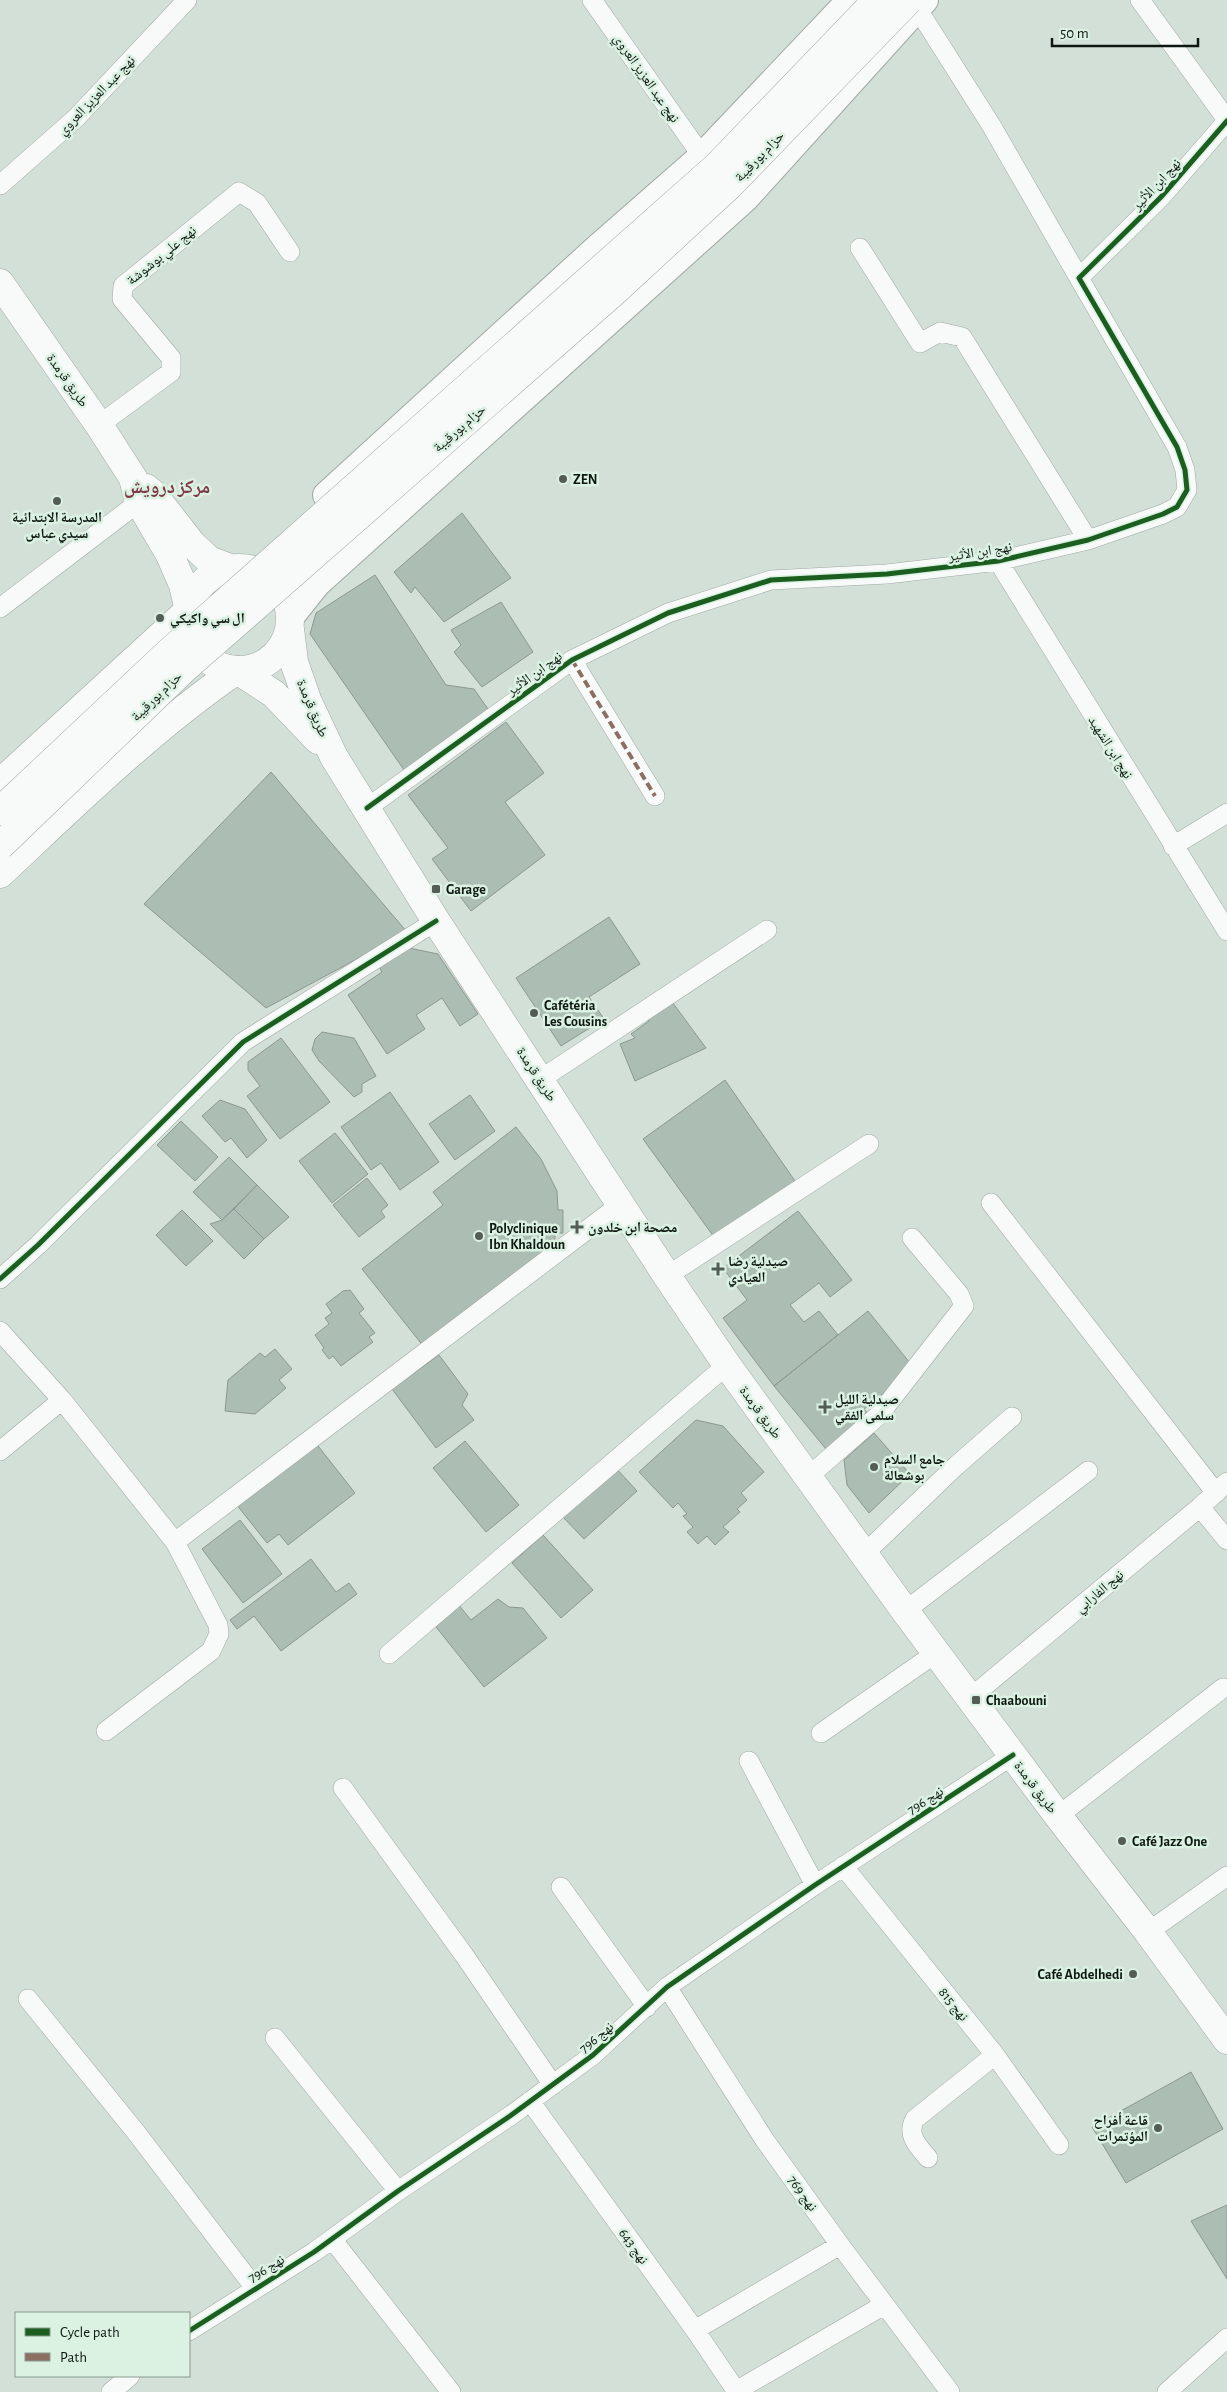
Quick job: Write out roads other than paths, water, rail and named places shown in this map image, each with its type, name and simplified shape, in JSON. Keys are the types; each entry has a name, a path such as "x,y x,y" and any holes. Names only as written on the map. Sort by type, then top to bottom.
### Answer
{"main road":[{"path":"239,568 702,156 850,0"},
{"name":"حزام بورقيبة","path":"0,811 169,652 717,166 877,0"},
{"name":"حزام بورقيبة","path":"290,623 318,583 746,198 917,3"},
{"name":"حزام بورقيبة","path":"0,846 184,669 615,291 730,185 917,3"},
{"path":"599,246 636,297"},
{"name":"طريق قرمدة","path":"0,284 100,425 170,555 183,585 189,610"},
{"name":"طريق قرمدة","path":"136,490 153,494 192,544 209,560 239,568"},
{"path":"239,568 258,572 271,579 281,590 288,603 290,623 285,642 276,654 265,663 252,669 237,670 220,667 205,658 194,644 188,627 189,610 194,595 204,582 218,573 239,568"},
{"path":"0,783 189,610"},
{"name":"طريق قرمدة","path":"290,623 294,662 308,702 334,757 436,921 541,1079 667,1276 727,1365 936,1653 1148,1932 1227,2040"},
{"path":"0,874 187,706 237,670"},
{"name":"طريق قرمدة","path":"237,670 274,694 334,757"}],"street":[{"name":"نهج عبد العزيز العروي","path":"0,185 76,118 187,0"},
{"name":"نهج عبد العزيز العروي","path":"592,0 702,156"},
{"path":"1140,0 1227,121"},
{"path":"917,3 1079,278"},
{"name":"نهج ابن الأثير","path":"367,808 572,660 668,613 771,580 887,574 998,561 1088,540 1164,514 1177,507 1187,490 1185,470 1177,447 1079,278 1161,197 1227,121"},
{"name":"نهج علي بوشوشة","path":"100,425 171,372 171,358 122,299 123,286 239,192 257,203 290,252"},
{"path":"860,248 920,343 940,332 962,337 1088,540"},
{"path":"0,608 136,490"},
{"name":"نهج ابن الشهيد","path":"998,561 1227,931"},
{"path":"572,660 656,796"},
{"path":"1173,846 1227,814"},
{"path":"0,1279 38,1245 243,1042 436,921"},
{"path":"541,1079 767,930"},
{"path":"667,1276 869,1144"},
{"path":"991,1203 1221,1487"},
{"path":"175,1542 621,1204"},
{"path":"809,1476 879,1415 964,1306 959,1294 912,1238"},
{"path":"0,1331 62,1400 175,1542 213,1614 219,1634 211,1651 106,1731"},
{"path":"390,1654 727,1365"},
{"path":"0,1451 62,1400"},
{"path":"865,1553 957,1465 1012,1417"},
{"path":"905,1610 1088,1471"},
{"name":"نهج الفارابي","path":"970,1698 1200,1507 1221,1487"},
{"path":"1200,1507 1227,1540"},
{"path":"821,1733 936,1653"},
{"path":"1058,1816 1223,1688"},
{"name":"نهج 796","path":"190,2330 332,2239 398,2191 530,2101 593,2055 667,1987 843,1866 1013,1755"},
{"path":"750,1761 815,1885"},
{"path":"343,1788 464,1955 553,2084"},
{"name":"نهج 815","path":"843,1866 995,2055 1059,2145"},
{"path":"1148,1932 1227,1876"},
{"path":"561,1887 647,2007"},
{"name":"نهج 769","path":"667,1987 764,2139 884,2305 950,2392"},
{"path":"28,1999 140,2138 256,2288"},
{"path":"275,2038 398,2191"},
{"path":"928,2158 912,2134 911,2126 915,2119 995,2055"},
{"name":"نهج 643","path":"530,2101 696,2330 736,2392"},
{"path":"332,2239 451,2392"},
{"path":"696,2330 840,2245"},
{"path":"736,2392 884,2305"},
{"path":"1167,2392 1227,2338"},
{"path":"111,2392 129,2377"}],"place":[{"name":"ZEN","path":"563,479"},
{"name":"المدرسة الابتدائية سيدي عباس","path":"57,501"},
{"name":"ال سي واكيكي","path":"160,618"},
{"name":"Garage","path":"436,889"},
{"name":"Cafétéria Les Cousins","path":"534,1013"},
{"name":"مصحة ابن خلدون","path":"577,1227"},
{"name":"Polyclinique Ibn Khaldoun","path":"479,1236"},
{"name":"صيدلية رضا العيادي","path":"718,1269"},
{"name":"صيدلية الليل سلمى الفقي","path":"825,1407"},
{"name":"جامع السلام بوشعالة","path":"874,1467"},
{"name":"Chaabouni","path":"976,1700"},
{"name":"Café Jazz One","path":"1122,1841"},
{"name":"Café Abdelhedi","path":"1133,1974"},
{"name":"قاعة أفراح المؤتمرات","path":"1158,2128"}],"district":[{"name":"مركز درويش","path":"167,486"}]}
